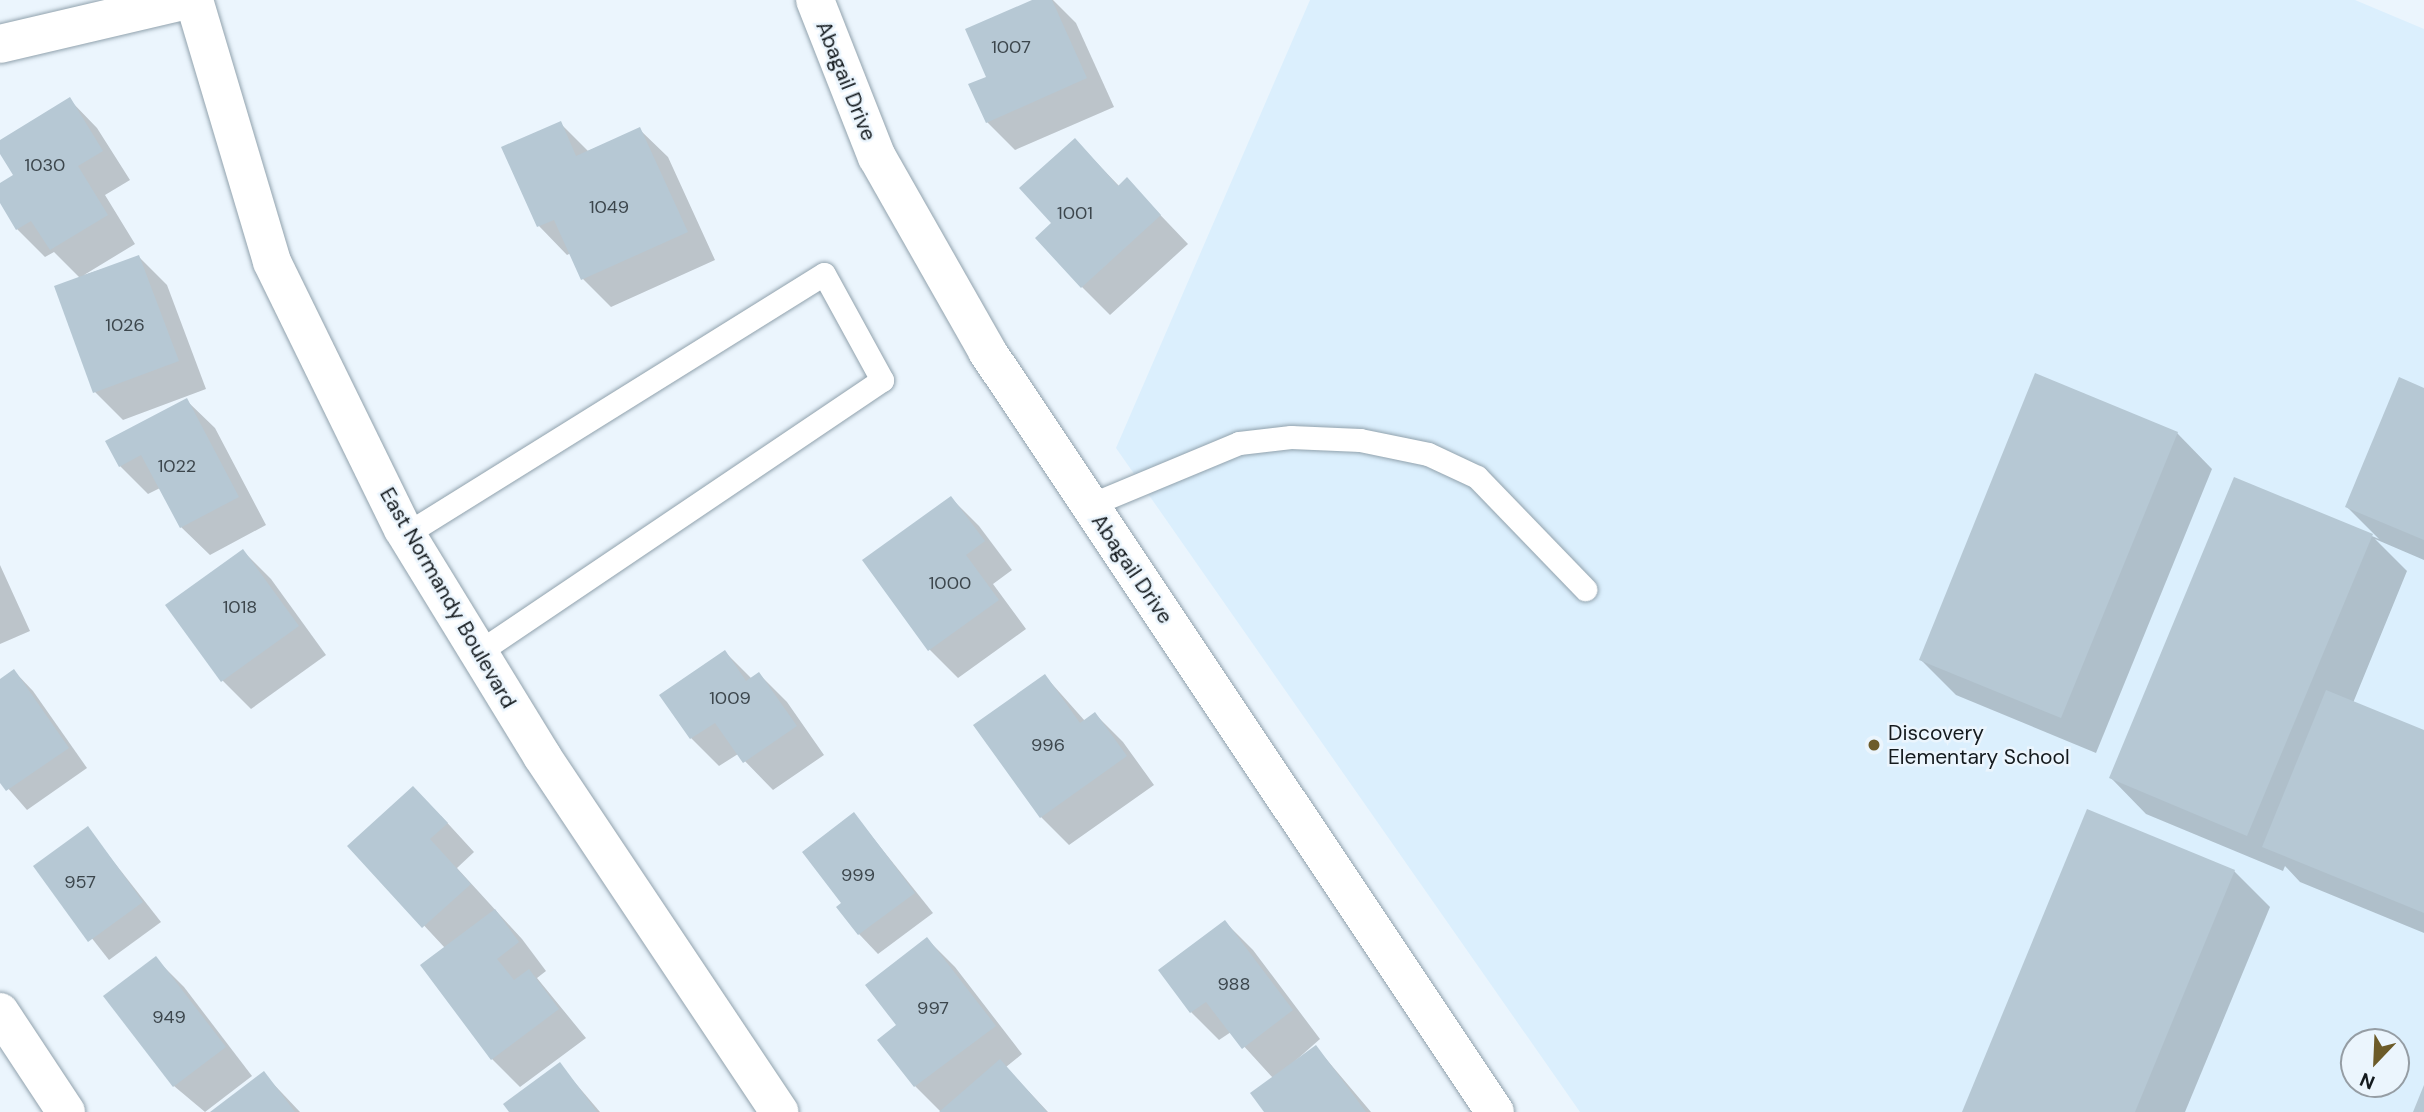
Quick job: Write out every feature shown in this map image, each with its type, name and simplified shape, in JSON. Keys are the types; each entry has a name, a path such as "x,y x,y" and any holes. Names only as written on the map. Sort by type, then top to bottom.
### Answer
{"street":[{"path":"0,44 187,0"},
{"name":"East Normandy Boulevard","path":"194,0 272,262 406,534 478,653 779,1112"},
{"name":"Abagail Drive","path":"815,0 877,157 987,351 1495,1112"},
{"path":"0,1012 66,1112"}],"lane":[{"path":"406,534 824,274 882,380 478,653"},
{"path":"1090,505 1239,443 1291,436 1360,440 1428,454 1477,477 1586,589"}],"shaded area":[{"name":"Discovery Elementary School","path":"1310,0 2355,0 2424,29 2424,1112 1580,1112 1116,448"}],"building":[{"path":"1032,0 1052,0 1087,78 986,123 968,84 986,77 965,29"},
{"path":"70,97 103,151 78,166 108,215 50,250 31,221 16,230 0,203 0,183 13,175 0,154 0,140"},
{"path":"561,121 576,156 640,127 688,232 581,280 554,220 537,227 501,147"},
{"path":"1075,138 1118,186 1127,177 1161,215 1081,288 1035,238 1051,223 1019,188"},
{"path":"139,255 179,361 93,393 54,286"},
{"path":"2035,373 2178,432 2061,718 1919,660"},
{"path":"2399,377 2424,388 2424,540 2345,507"},
{"path":"187,398 239,497 180,528 141,455 119,467 105,441"},
{"path":"2234,477 2373,534 2247,836 2109,778"},
{"path":"951,496 985,541 966,555 999,600 928,651 862,560"},
{"path":"243,549 299,626 221,682 165,605"},
{"path":"725,650 746,681 759,672 797,726 743,763 715,723 690,739 659,695"},
{"path":"14,669 69,748 6,791 0,783 0,679"},
{"path":"1045,674 1080,723 1095,712 1127,756 1040,818 973,725"},
{"path":"2326,690 2424,730 2424,913 2262,847"},
{"path":"413,786 448,823 430,839 471,884 422,928 347,846"},
{"path":"2087,809 2235,870 2135,1112 1962,1112"},
{"path":"854,812 915,893 858,935 836,907 841,903 802,852"},
{"path":"88,826 143,902 88,942 33,866"},
{"path":"495,909 519,942 497,959 514,980 529,969 559,1009 491,1060 420,965"},
{"path":"1225,920 1293,1010 1242,1049 1206,1002 1190,1013 1158,970"},
{"path":"927,937 996,1026 914,1087 877,1040 896,1025 865,985"},
{"path":"156,956 226,1047 173,1087 103,996"},
{"path":"1316,1045 1366,1112 1264,1112 1250,1093"},
{"path":"1000,1059 1047,1112 939,1112"},
{"path":"560,1062 597,1112 509,1112 503,1104"},
{"path":"264,1071 295,1112 210,1112"},
{"path":"2424,1085 2424,1112 2413,1112"}],"place":[{"name":"Discovery Elementary School","path":"1874,745"}]}
